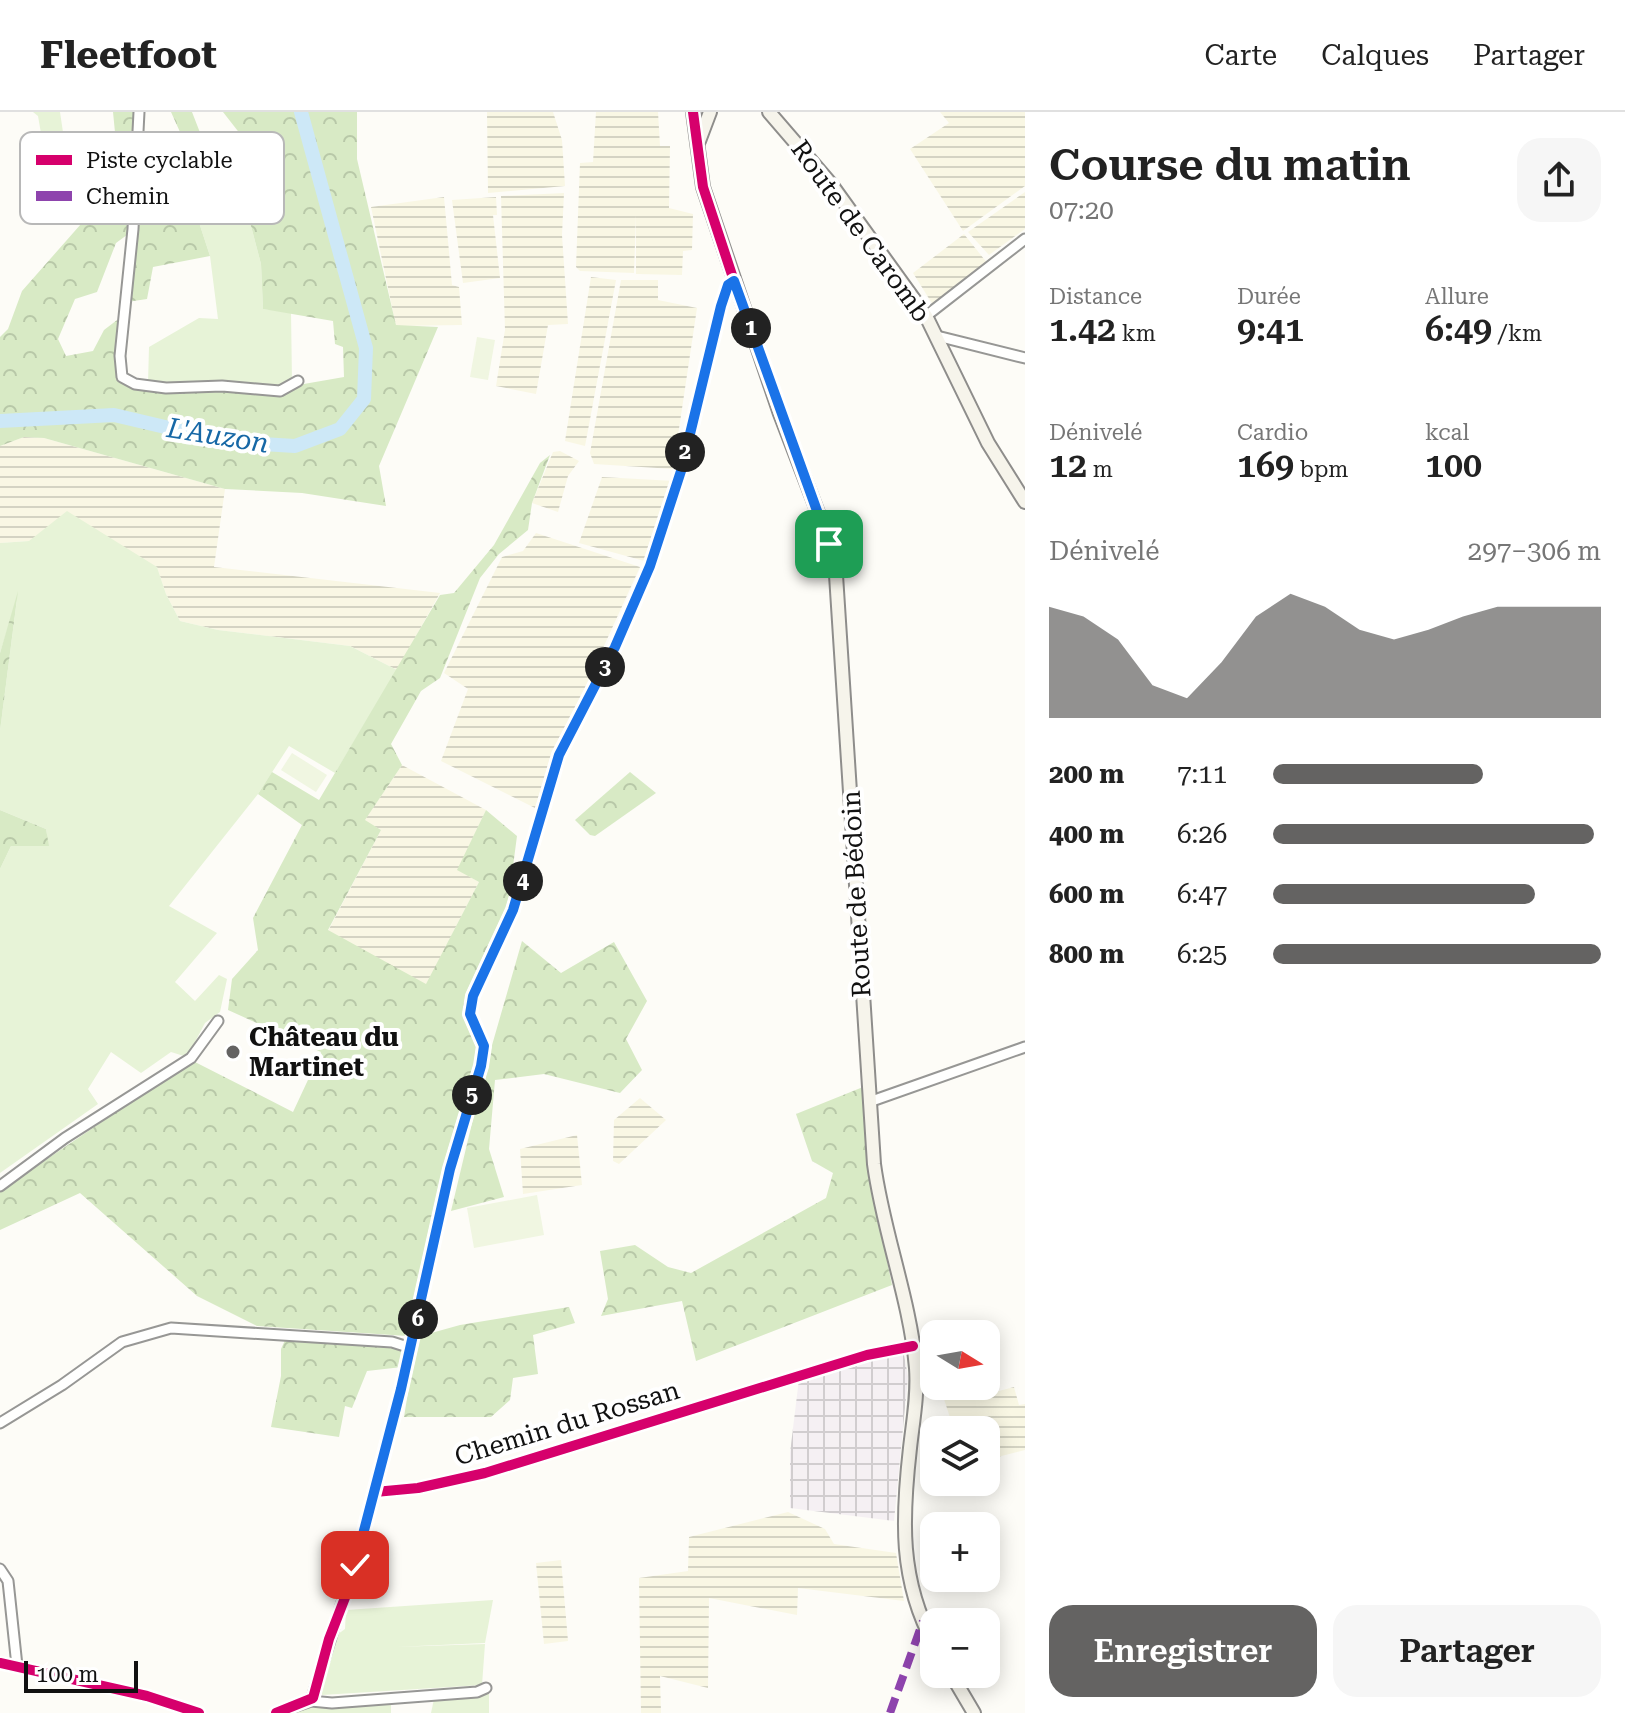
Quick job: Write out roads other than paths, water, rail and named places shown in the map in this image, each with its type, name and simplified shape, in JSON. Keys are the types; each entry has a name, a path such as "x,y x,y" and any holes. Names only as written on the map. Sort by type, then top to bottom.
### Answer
{"main road":[{"name":"Route de Bédoin","path":"693,112 703,187 833,561 840,614 869,1102 880,1209 913,1346 917,1384 904,1504 903,1550 920,1612"},
{"path":"697,156 700,135 710,112"},
{"path":"761,112 786,130"},
{"path":"769,112 786,130"},
{"name":"Route de Caromb","path":"786,130 846,203 926,316 988,443 1025,502"},
{"path":"959,1688 974,1713"}],"street":[{"path":"138,132 139,112"},
{"path":"133,224 120,356 122,377 135,384 166,388 222,386 280,391 298,381"},
{"path":"926,316 1025,239"},
{"path":"311,1701 329,1639 348,1590 375,1492 411,1348 450,1169 481,1066 484,1046 470,1014 473,996 513,910 559,755 615,647 650,566 681,471 721,306 728,285 734,281"},
{"path":"937,336 1025,358"},
{"path":"0,1186 65,1138 191,1058 218,1021"},
{"path":"869,1102 1025,1047"},
{"path":"0,1423 62,1385 122,1342 171,1328 392,1342 411,1348"},
{"name":"Chemin du Rossan","path":"375,1492 418,1488 485,1473 867,1355 913,1346"},
{"path":"0,1569 8,1581 17,1666"},
{"path":"0,1663 147,1696 199,1713"},
{"path":"276,1713 311,1701 346,1702 477,1692 486,1688"}],"waterway":[{"name":"L'Auzon","path":"0,421 114,415 229,442 295,446 340,429 364,399 366,348 301,112"}],"place":[{"name":"Château du Martinet","path":"233,1052"}]}
